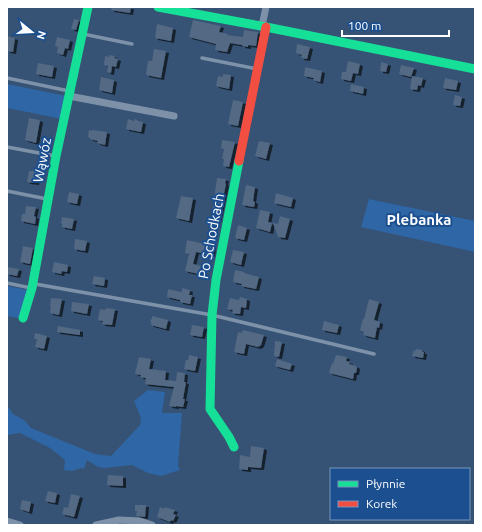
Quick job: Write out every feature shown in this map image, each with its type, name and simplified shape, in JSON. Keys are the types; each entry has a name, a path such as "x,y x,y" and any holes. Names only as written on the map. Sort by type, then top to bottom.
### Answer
{"street":[{"name":"Wąwóz","path":"23,318 32,286 56,156 88,7"},
{"path":"158,7 264,26 475,69"},
{"name":"Po Schodkach","path":"234,447 210,409 212,315 221,253 258,70 266,7"},
{"path":"69,94 174,116"},
{"path":"96,525 119,520 140,521 152,525"},
{"path":"7,522 20,525"}],"lane":[{"path":"82,34 132,44"},
{"path":"202,58 258,70"},
{"path":"7,78 69,94"},
{"path":"7,147 56,156"},
{"path":"7,191 48,199"},
{"path":"7,283 212,315 374,354"}],"shaded area":[{"path":"7,84 66,96 62,119 7,108"},
{"path":"369,199 475,221 475,252 361,227"},
{"path":"7,286 28,290 19,318 7,316"},
{"path":"148,390 165,392 162,413 182,413 178,466 180,470 161,476 148,473 132,465 104,468 98,467 87,460 84,469 81,468 72,471 64,470 65,460 50,448 20,433 7,435 7,405 13,414 24,420 31,428 95,454 111,456 140,425 141,418 134,401"}],"building":[{"path":"112,7 131,7 130,13 111,10"},
{"path":"74,19 79,20 76,30 71,29"},
{"path":"193,20 221,26 219,32 228,34 227,35 243,37 244,30 258,32 256,46 248,45 248,47 230,43 227,52 215,50 216,44 189,37"},
{"path":"157,24 173,28 171,41 155,38"},
{"path":"7,36 15,38 13,52 7,51"},
{"path":"57,37 70,40 68,49 65,48 63,55 57,53 58,47 55,46"},
{"path":"297,44 310,47 307,59 301,58 302,55 296,53"},
{"path":"154,49 166,51 161,78 146,75 148,61 152,61"},
{"path":"109,55 115,56 114,58 118,59 116,67 112,66 111,73 107,72 108,66 104,65 105,56 109,57"},
{"path":"348,61 360,64 358,74 353,73 351,81 341,79 342,72 346,72"},
{"path":"381,62 388,64 386,72 380,71"},
{"path":"38,63 54,66 52,77 36,74"},
{"path":"401,65 414,68 411,77 399,74"},
{"path":"305,67 322,71 320,82 313,80 314,78 304,76"},
{"path":"223,74 231,75 229,89 216,86 218,76 223,77"},
{"path":"412,76 423,78 421,86 418,85 417,90 410,89"},
{"path":"101,77 114,80 112,93 99,90"},
{"path":"445,78 458,81 456,90 443,88"},
{"path":"351,84 364,87 363,94 350,91"},
{"path":"455,95 462,97 460,106 453,105"},
{"path":"233,100 243,102 238,126 228,124"},
{"path":"29,118 40,120 36,143 25,140"},
{"path":"128,119 134,121 135,119 143,122 141,132 126,129"},
{"path":"89,130 107,132 105,145 90,139 88,137"},
{"path":"222,140 235,142 229,167 223,166 224,159 222,159 224,149 221,148"},
{"path":"259,141 270,143 266,159 255,156"},
{"path":"34,170 38,173 36,183 27,182 29,171"},
{"path":"217,178 226,179 218,221 211,220"},
{"path":"246,185 255,187 253,201 255,202 254,207 242,205"},
{"path":"69,192 79,194 77,204 67,202"},
{"path":"276,193 293,198 291,207 274,203"},
{"path":"181,196 193,198 189,221 176,218"},
{"path":"26,206 36,207 34,216 36,217 35,224 21,221 22,214 25,214"},
{"path":"260,210 270,212 268,222 272,223 270,232 256,228"},
{"path":"280,216 290,219 285,238 278,237 273,223 278,224"},
{"path":"62,217 74,219 72,229 62,227"},
{"path":"238,225 247,228 244,240 235,238"},
{"path":"75,239 87,241 85,251 74,249"},
{"path":"187,240 213,246 212,255 196,252 193,264 201,266 199,274 185,271 189,254 185,253"},
{"path":"23,246 33,248 30,264 20,262"},
{"path":"233,250 244,252 241,265 230,262"},
{"path":"54,262 68,265 67,272 62,271 61,274 52,272"},
{"path":"7,267 19,269 17,276 7,274"},
{"path":"235,270 259,277 256,289 241,286 242,284 233,282"},
{"path":"94,276 105,278 104,286 92,284"},
{"path":"182,288 190,290 189,295 192,295 190,304 167,297 168,289 182,292"},
{"path":"240,297 247,299 246,308 241,307 240,314 232,313 233,310 227,309 230,298 239,300"},
{"path":"51,298 62,299 59,315 50,313"},
{"path":"369,299 379,302 374,320 380,322 379,328 377,327 375,338 363,335 364,332 360,330"},
{"path":"72,302 89,304 87,314 71,311"},
{"path":"106,308 115,309 112,325 102,324 103,321 98,320 100,309 105,310"},
{"path":"152,316 168,320 166,329 151,325 150,320 152,319"},
{"path":"324,321 339,325 337,333 322,330"},
{"path":"192,325 204,327 202,337 190,335"},
{"path":"58,326 80,330 80,335 57,332"},
{"path":"243,330 264,335 261,345 258,347 246,344 244,354 234,352 238,332 242,333"},
{"path":"35,333 47,336 44,349 35,347 37,339 34,339"},
{"path":"275,341 282,342 279,357 274,356"},
{"path":"416,349 424,352 423,358 412,356 414,350 416,351"},
{"path":"189,355 198,357 195,371 184,369"},
{"path":"336,355 347,357 346,361 350,362 349,364 356,366 356,373 354,373 353,379 329,373"},
{"path":"139,357 151,359 149,369 166,371 165,380 176,381 177,372 185,373 184,382 186,382 183,399 185,399 183,407 169,406 174,387 145,384 146,378 135,374"},
{"path":"277,359 292,364 290,370 275,366"},
{"path":"251,446 264,448 261,468 248,467 248,470 239,469 240,455 250,457"},
{"path":"108,475 123,476 123,486 107,485"},
{"path":"48,491 57,493 55,503 45,501"},
{"path":"71,494 80,496 74,517 62,514 64,507 68,508"},
{"path":"22,500 31,502 29,512 20,509"},
{"path":"135,505 146,505 145,517 136,516 137,511 135,511"},
{"path":"160,507 175,510 173,514 176,515 173,521 171,520 170,522 157,517"}],"traffic: fast":[{"path":"23,318 32,288 56,156 88,7"},
{"path":"158,7 475,69"},
{"path":"234,447 210,409 212,315 216,280 239,161"}],"traffic: jam":[{"path":"239,161 266,27"}],"district":[{"name":"Plebanka","path":"419,219"}]}
